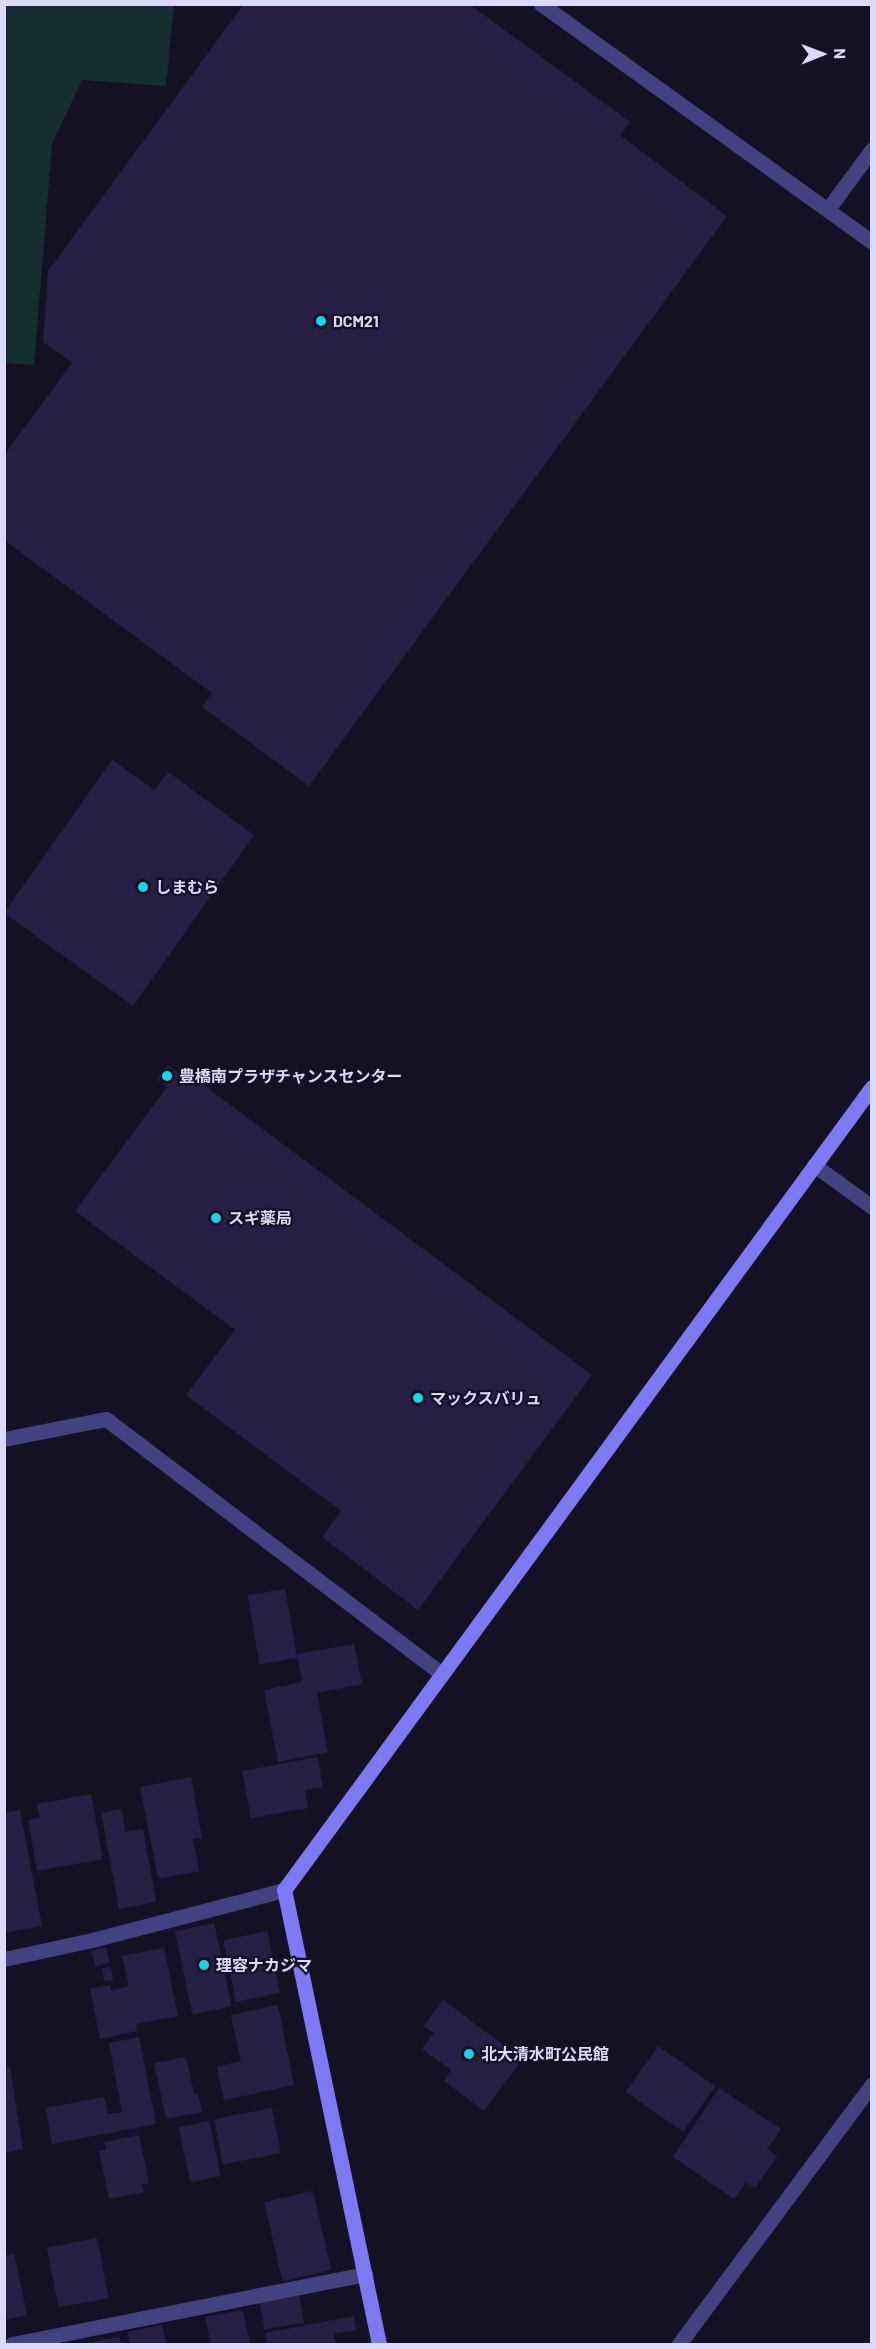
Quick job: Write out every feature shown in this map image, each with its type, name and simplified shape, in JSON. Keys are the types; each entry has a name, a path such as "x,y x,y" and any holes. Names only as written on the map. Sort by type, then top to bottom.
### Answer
{"street":[{"path":"542,4 872,242"},
{"path":"828,209 872,149"},
{"path":"4,1959 92,1940 284,1890 872,1087"},
{"path":"814,1165 872,1207"},
{"path":"4,1439 106,1419 441,1673"},
{"path":"284,1890 379,2344"},
{"path":"679,2344 872,2084"},
{"path":"12,2344 365,2274"}],"green space":[{"path":"5,4 174,5 166,86 82,80 52,144 34,365 5,363"}],"building":[{"path":"244,4 469,4 630,122 620,135 727,216 309,786 202,707 212,693 4,540 4,455 72,363 43,342 48,271"},
{"path":"112,760 155,790 168,772 254,835 133,1006 4,913"},
{"path":"168,1065 178,1073 181,1068 592,1375 418,1610 322,1537 341,1511 186,1395 235,1330 75,1211 167,1087 157,1079"},
{"path":"285,1589 297,1658 260,1665 248,1596"},
{"path":"354,1644 362,1684 317,1693 328,1752 278,1762 264,1690 302,1682 297,1654"},
{"path":"318,1757 323,1787 305,1790 308,1808 251,1818 242,1771"},
{"path":"191,1777 202,1838 193,1839 199,1871 158,1879 140,1787"},
{"path":"91,1794 103,1859 37,1871 28,1820 40,1818 37,1804"},
{"path":"122,1809 125,1832 143,1829 156,1902 119,1909 101,1813"},
{"path":"20,1810 42,1926 4,1933 4,1813"},
{"path":"214,1923 232,2006 193,2014 175,1931"},
{"path":"267,1931 280,1993 236,2002 223,1940"},
{"path":"106,1947 110,1963 95,1966 91,1951"},
{"path":"164,1948 178,2016 136,2024 137,2031 100,2039 90,1989 110,1985 111,1990 129,1986 122,1956"},
{"path":"111,1967 113,1980 104,1981 102,1968"},
{"path":"443,2000 522,2059 484,2111 444,2081 451,2070 422,2049 434,2033 424,2026"},
{"path":"278,2005 294,2085 224,2100 217,2067 241,2061 231,2015"},
{"path":"139,2037 156,2124 52,2144 46,2108 104,2097 108,2114 122,2112 109,2043"},
{"path":"658,2046 715,2086 683,2132 626,2092"},
{"path":"186,2057 194,2094 198,2093 202,2112 166,2119 154,2063"},
{"path":"10,2067 23,2149 4,2153 4,2068"},
{"path":"719,2088 781,2129 767,2149 777,2156 755,2188 746,2182 734,2199 673,2157"},
{"path":"272,2108 281,2153 223,2164 214,2119"},
{"path":"209,2121 221,2176 190,2182 179,2127"},
{"path":"139,2135 149,2183 142,2185 144,2192 109,2199 99,2151 106,2149 104,2142"},
{"path":"313,2191 331,2270 283,2281 264,2202"},
{"path":"97,2238 109,2298 59,2308 47,2248"},
{"path":"14,2254 27,2315 4,2320 4,2256"},
{"path":"299,2295 304,2323 264,2330 260,2302"},
{"path":"243,2310 250,2344 211,2344 205,2317"},
{"path":"354,2316 356,2330 334,2334 336,2344 267,2344 265,2333"},
{"path":"162,2325 166,2344 130,2344 127,2332"},
{"path":"120,2337 121,2344 86,2344 86,2343"}],"place":[{"name":"DCM21","path":"321,321"},
{"name":"しまむら","path":"143,887"},
{"name":"豊橋南プラザチャンスセンター","path":"167,1076"},
{"name":"スギ薬局","path":"216,1218"},
{"name":"マックスバリュ","path":"418,1398"},
{"name":"理容ナカジマ","path":"204,1965"},
{"name":"北大清水町公民館","path":"469,2054"}]}
